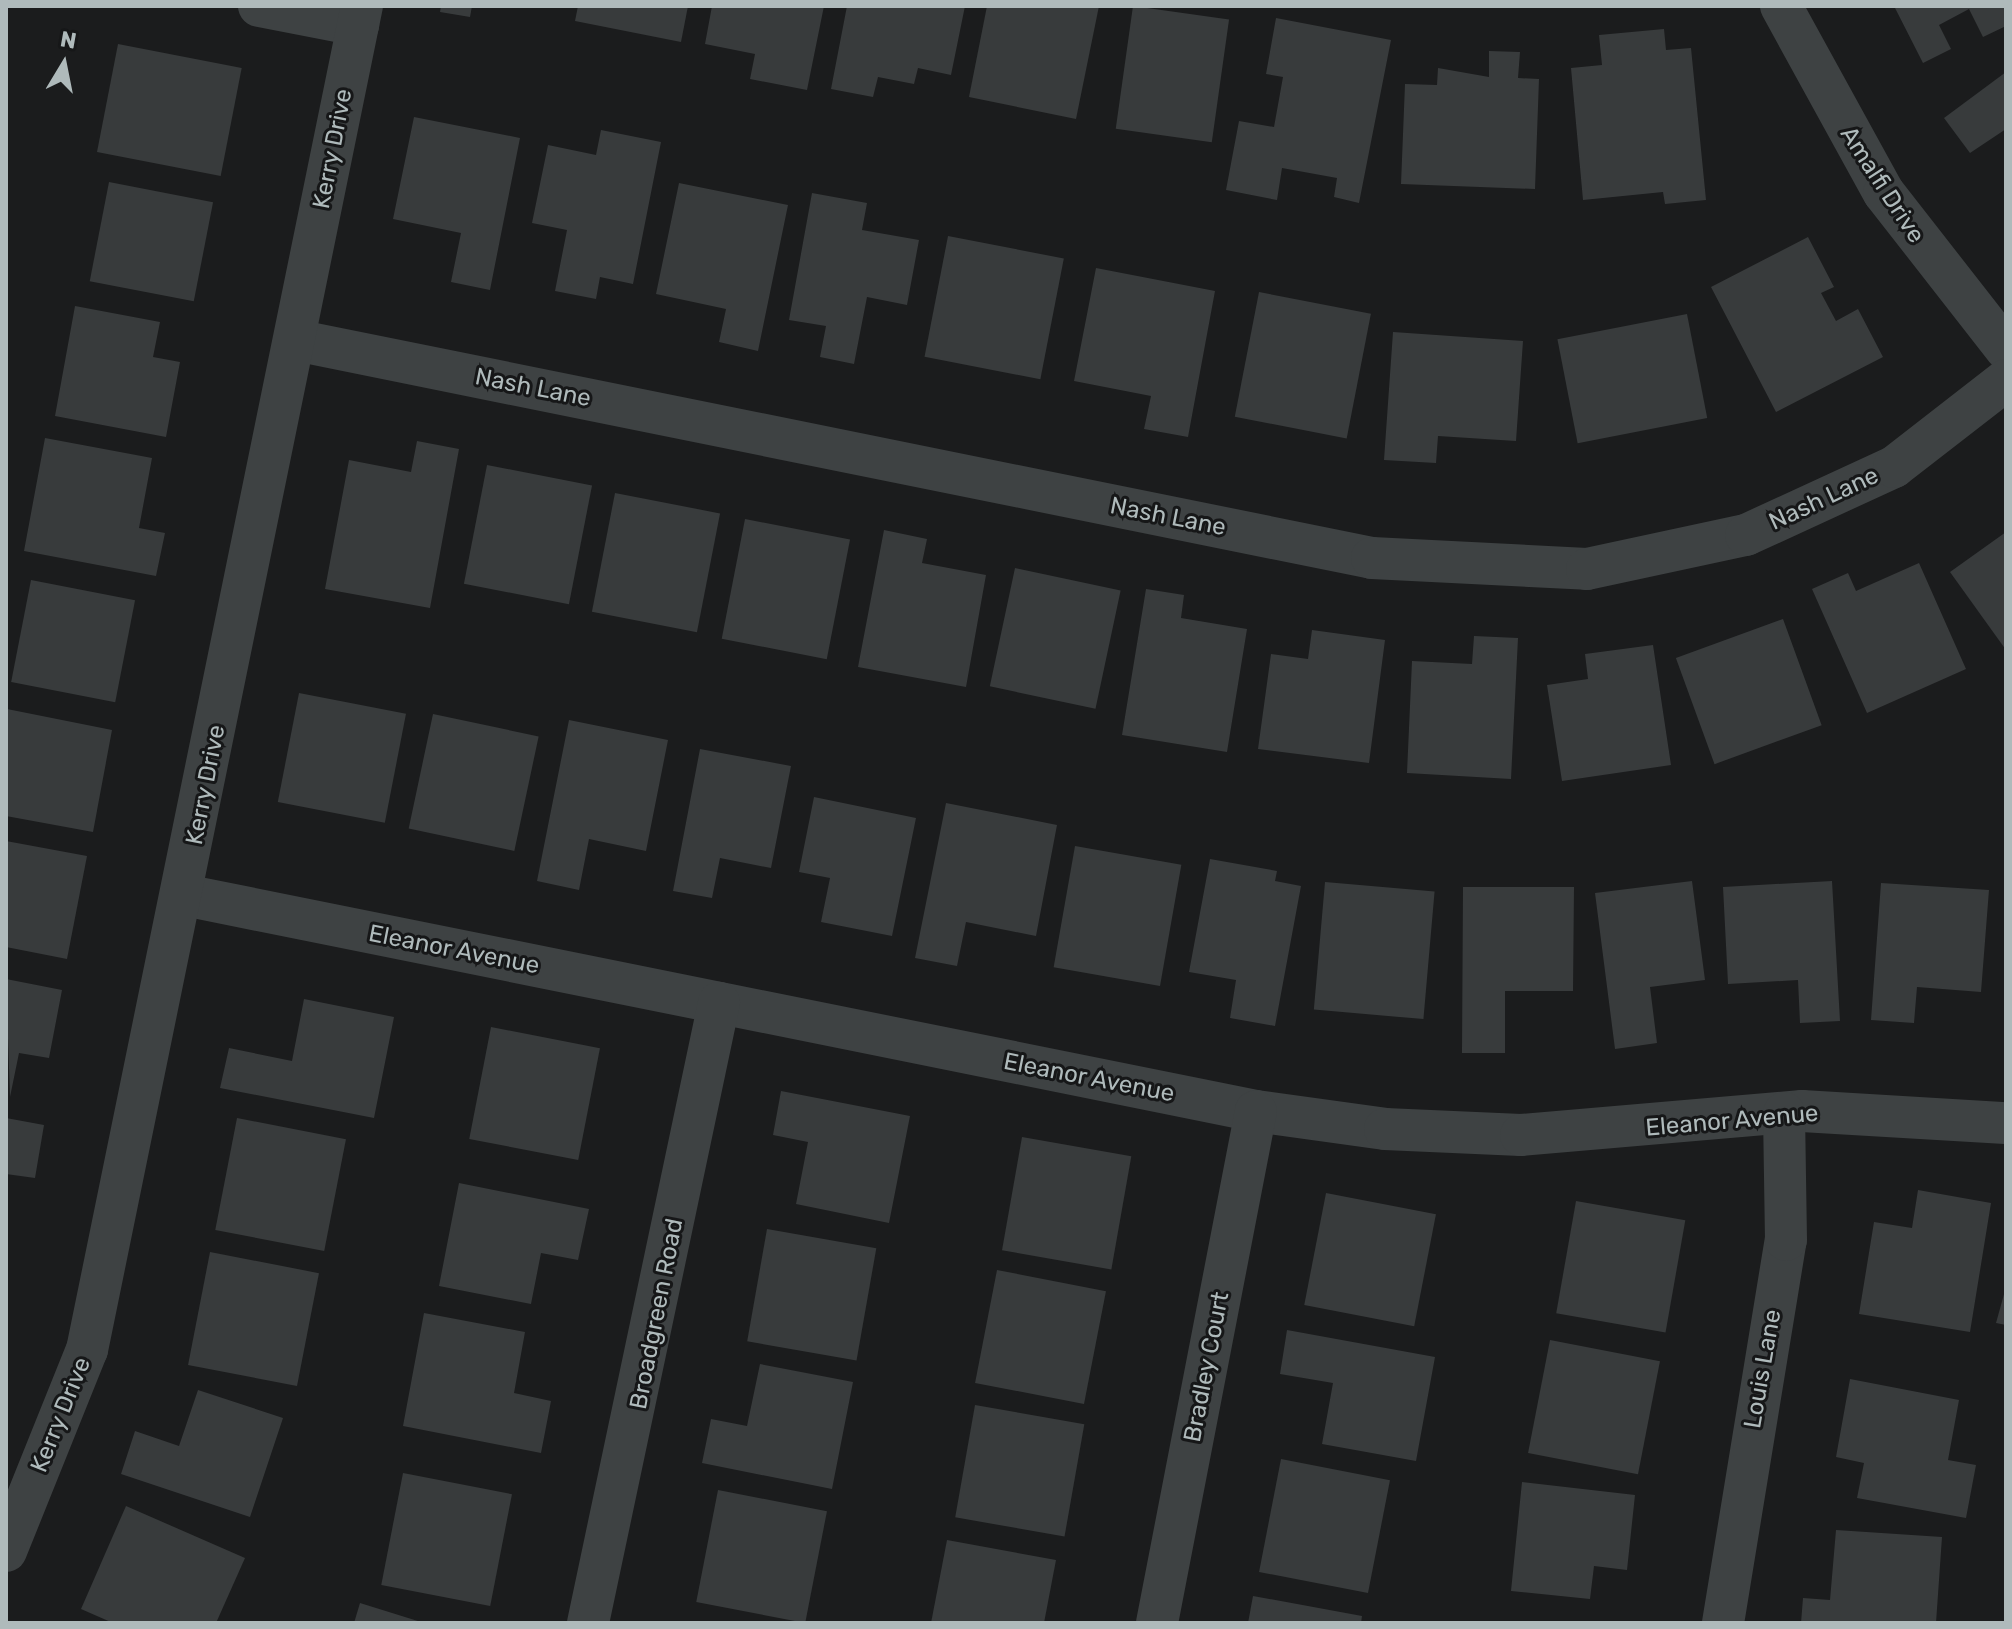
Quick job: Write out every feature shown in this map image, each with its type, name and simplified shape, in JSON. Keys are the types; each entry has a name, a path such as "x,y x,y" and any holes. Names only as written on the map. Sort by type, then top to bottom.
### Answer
{"street":[{"path":"259,6 360,16"},
{"name":"Amalfi Drive","path":"1781,6 1884,193 2006,349"},
{"name":"Kerry Drive","path":"6,1551 87,1350 184,895 360,16"},
{"name":"Nash Lane","path":"295,340 1372,558 1587,569 1746,535 1894,467 2006,380"},
{"name":"Eleanor Avenue","path":"184,895 1256,1111 1385,1129 1521,1135 1784,1113 1924,1113 2006,1123"},
{"name":"Broadgreen Road","path":"588,1623 719,1003"},
{"name":"Bradley Court","path":"1157,1623 1256,1111"},
{"name":"Louis Lane","path":"1723,1623 1786,1240 1784,1113"}],"building":[{"path":"441,6 472,6 470,17 440,12"},
{"path":"578,6 688,6 681,42 575,21"},
{"path":"712,6 824,6 807,90 750,79 755,54 705,44"},
{"path":"847,6 965,6 951,75 918,68 914,84 878,77 873,97 831,89"},
{"path":"987,6 1099,6 1076,119 969,97"},
{"path":"1133,6 1229,19 1212,142 1116,129"},
{"path":"1894,6 2006,6 2006,26 1983,37 1969,9 1939,25 1951,49 1923,63"},
{"path":"1276,18 1391,40 1359,203 1334,197 1337,178 1282,168 1277,200 1226,190 1239,121 1274,127 1283,77 1266,74"},
{"path":"1664,29 1666,50 1691,48 1706,200 1665,204 1663,192 1583,200 1571,68 1602,65 1599,35"},
{"path":"118,44 242,68 221,176 97,152"},
{"path":"1489,51 1520,52 1518,78 1539,79 1535,189 1401,184 1405,84 1437,85 1438,68 1489,77"},
{"path":"2006,72 2006,129 1970,153 1944,118"},
{"path":"414,117 520,138 490,290 451,282 461,233 393,219"},
{"path":"601,130 661,142 633,284 600,277 596,299 555,291 567,230 532,223 548,145 596,155"},
{"path":"109,182 213,202 194,301 90,281"},
{"path":"679,183 788,205 758,351 719,342 726,309 656,294"},
{"path":"812,193 867,203 862,230 919,240 907,305 867,297 854,364 820,357 826,326 789,320"},
{"path":"948,236 1064,259 1040,379 925,357"},
{"path":"1808,237 1834,287 1821,293 1836,321 1858,309 1883,357 1776,412 1711,287"},
{"path":"1096,268 1215,291 1188,437 1144,429 1151,396 1074,381"},
{"path":"1259,292 1371,314 1347,438 1235,417"},
{"path":"75,306 160,322 153,357 180,362 166,437 55,416"},
{"path":"1687,314 1707,418 1578,443 1557,339"},
{"path":"1393,332 1523,341 1516,441 1438,436 1436,463 1384,460"},
{"path":"45,438 152,458 139,528 165,533 156,576 24,551"},
{"path":"417,441 459,449 430,608 325,589 349,460 411,472"},
{"path":"487,465 592,485 569,604 464,584"},
{"path":"615,493 720,513 697,632 592,612"},
{"path":"745,519 850,539 827,659 722,639"},
{"path":"884,530 927,539 922,563 986,575 966,687 858,667"},
{"path":"2006,532 2006,650 1950,572"},
{"path":"1919,563 1966,669 1867,713 1812,589 1848,573 1856,591"},
{"path":"1015,568 1121,590 1095,709 990,686"},
{"path":"31,580 135,600 115,702 11,682"},
{"path":"1146,589 1184,595 1181,618 1247,629 1227,752 1122,735"},
{"path":"1783,619 1822,725 1715,764 1676,658"},
{"path":"1312,630 1385,640 1369,763 1258,749 1271,654 1308,659"},
{"path":"1474,636 1518,638 1511,779 1407,773 1412,661 1472,664"},
{"path":"1653,645 1671,765 1562,781 1547,685 1588,679 1585,654"},
{"path":"299,693 406,714 385,823 278,802"},
{"path":"7,709 112,730 93,832 6,816"},
{"path":"433,714 539,736 514,851 409,828"},
{"path":"569,720 668,740 646,851 589,839 579,890 537,881"},
{"path":"700,749 791,766 771,868 720,858 712,898 673,891"},
{"path":"814,797 916,818 892,936 821,922 830,878 799,872"},
{"path":"946,803 1057,825 1036,936 966,922 957,966 915,958"},
{"path":"6,841 87,856 67,959 6,947"},
{"path":"1075,846 1181,865 1160,986 1054,967"},
{"path":"1210,859 1277,871 1275,881 1301,886 1275,1026 1230,1018 1236,980 1189,972"},
{"path":"1692,881 1705,980 1650,987 1657,1043 1615,1049 1595,893"},
{"path":"1832,881 1840,1021 1800,1023 1798,980 1728,984 1723,887"},
{"path":"1325,882 1435,892 1423,1019 1314,1010"},
{"path":"1881,883 1989,890 1981,992 1917,987 1914,1023 1871,1020"},
{"path":"1463,887 1574,887 1573,991 1505,991 1505,1053 1462,1053"},
{"path":"6,979 62,990 49,1058 19,1053 10,1097"},
{"path":"304,999 394,1017 374,1118 220,1088 229,1048 292,1061"},
{"path":"491,1027 600,1048 578,1160 469,1139"},
{"path":"781,1091 910,1116 889,1223 796,1204 808,1142 773,1135"},
{"path":"6,1118 44,1125 35,1178 6,1174"},
{"path":"237,1118 346,1139 324,1251 215,1230"},
{"path":"1022,1137 1131,1156 1111,1270 1002,1250"},
{"path":"459,1183 589,1209 578,1260 541,1253 531,1304 439,1286"},
{"path":"1918,1190 1991,1203 1970,1332 1859,1314 1874,1222 1912,1228"},
{"path":"1326,1193 1436,1214 1414,1326 1304,1305"},
{"path":"1576,1201 1685,1220 1666,1333 1556,1313"},
{"path":"767,1229 876,1248 857,1361 747,1341"},
{"path":"210,1252 319,1273 297,1386 188,1365"},
{"path":"997,1270 1106,1291 1084,1404 975,1383"},
{"path":"2006,1287 2006,1325 1996,1323"},
{"path":"424,1313 525,1332 514,1393 551,1401 541,1453 403,1426"},
{"path":"1287,1330 1435,1357 1416,1461 1322,1444 1333,1383 1280,1374"},
{"path":"1550,1340 1660,1361 1638,1474 1528,1453"},
{"path":"760,1364 853,1382 832,1489 702,1463 711,1419 747,1426"},
{"path":"1850,1379 1959,1400 1948,1460 1976,1465 1966,1518 1857,1498 1864,1463 1836,1457"},
{"path":"198,1390 283,1418 250,1517 121,1474 135,1431 179,1446"},
{"path":"975,1405 1084,1424 1065,1537 955,1517"},
{"path":"1281,1459 1390,1480 1368,1593 1259,1572"},
{"path":"403,1473 512,1494 490,1606 381,1585"},
{"path":"1522,1482 1635,1495 1627,1570 1594,1566 1590,1599 1511,1591"},
{"path":"718,1490 827,1511 805,1623 696,1602"},
{"path":"126,1506 245,1558 216,1623 113,1623 81,1609"},
{"path":"1836,1530 1942,1537 1936,1623 1801,1623 1803,1598 1830,1600"},
{"path":"947,1540 1056,1560 1044,1623 931,1623"},
{"path":"1253,1596 1362,1616 1361,1623 1248,1623"},
{"path":"360,1603 421,1622 421,1623 354,1623"}]}
